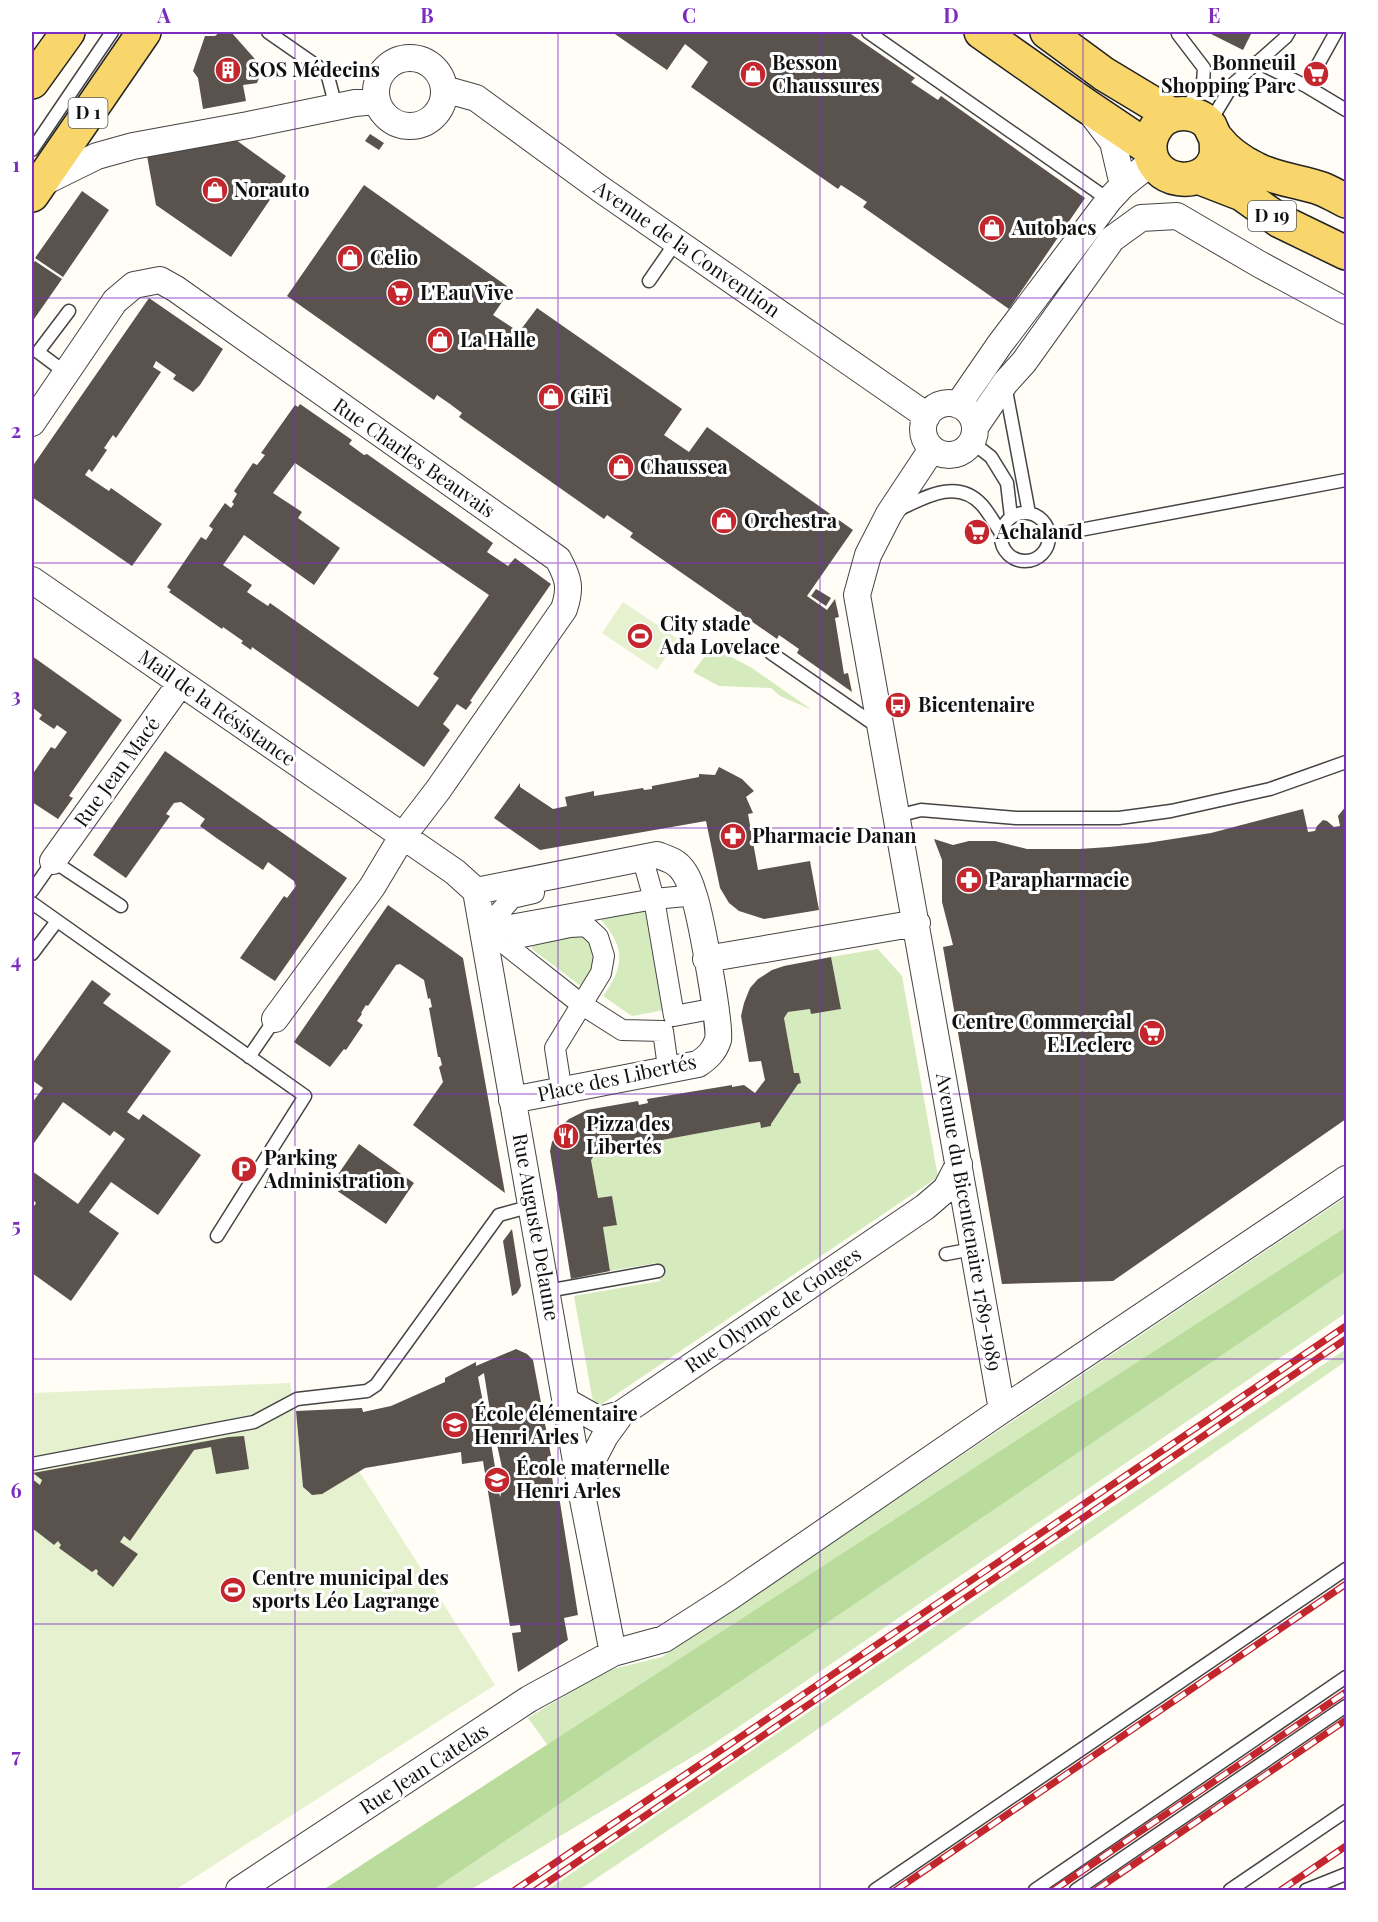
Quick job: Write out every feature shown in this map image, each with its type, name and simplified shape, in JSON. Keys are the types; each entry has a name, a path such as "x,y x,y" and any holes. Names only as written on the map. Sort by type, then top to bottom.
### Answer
{"main road":[{"path":"32,82 68,32"},
{"name":"D 1","path":"35,190 144,32"},
{"path":"981,32 1085,105 1151,155 1161,171 1172,179 1185,180 1198,177 1210,168 1216,155 1195,122 1163,120 1155,128 1151,137 1151,155"},
{"name":"D 19","path":"1047,32 1104,74 1195,122 1234,155 1256,169 1280,179 1321,188 1347,201"},
{"name":"D 19","path":"1198,177 1242,194 1280,221 1347,253"}],"street":[{"path":"410,57 429,63 437,70 444,88 444,99 433,117 415,126 395,124 380,110 376,101 377,80 382,71 400,59 410,57"},
{"name":"Avenue de la Convention","path":"444,88 476,98 676,242 927,416"},
{"path":"35,190 97,156 133,146 336,106 376,101"},
{"path":"1085,105 1113,142 1116,193"},
{"path":"958,405 1000,344 1116,193 1151,155"},
{"path":"973,434 972,418 966,410 958,405 946,403 938,406 927,416 923,426 924,438 932,449 941,455 954,455 962,452 1005,382 1024,362 1112,239 1141,218 1177,216 1259,264 1347,311"},
{"name":"Rue Charles Beauvais","path":"32,423 115,301 134,285 160,280 176,289 558,559 567,575 569,594 564,609 430,801 402,837 372,887 275,1019"},
{"name":"Avenue du Bicentenaire 1789-1989","path":"932,449 889,514 868,555 857,595 1002,1410"},
{"name":"Mail de la Résistance","path":"32,580 402,837"},
{"name":"Rue Jean Macé","path":"53,861 180,684"},
{"path":"402,837 455,872 476,891"},
{"name":"Place des Libertés","path":"476,891 657,855 674,861 684,873 694,894 718,1027 718,1040 711,1056 698,1064 512,1100"},
{"path":"645,867 654,899 668,1023 667,1060"},
{"name":"Rue Auguste Delaune","path":"476,891 580,1484 613,1653"},
{"path":"535,903 534,894 512,898 498,914 499,937 581,1004 622,1030 668,1023 706,1010"},
{"path":"499,937 535,903 686,896"},
{"path":"706,959 917,923"},
{"path":"499,937 586,926 598,937 604,957 601,973 555,1048 560,1080"},
{"name":"Rue Olympe de Gouges","path":"567,1401 599,1420 621,1413 925,1207 946,1189 959,1164"},
{"name":"Rue Jean Catelas","path":"238,1890 530,1699 613,1653 664,1639 740,1590 1002,1410 1347,1179"},
{"path":"925,1207 949,1209 963,1222 972,1244"},
{"name":"Rue Olympe de Gouges","path":"580,1484 605,1436 621,1413"}],"lane":[{"path":"32,150 112,32"},
{"path":"268,32 327,73 336,106"},
{"path":"867,32 1116,193"},
{"path":"1178,32 1204,68 1195,122"},
{"path":"1195,122 1289,32"},
{"path":"1306,86 1336,32"},
{"path":"1257,62 1306,86 1347,110"},
{"path":"649,281 676,242"},
{"path":"66,373 38,352 69,311"},
{"path":"1005,382 1029,513"},
{"path":"973,434 1007,483 1011,517"},
{"path":"1048,536 1347,480"},
{"path":"889,514 935,493 955,491 967,494 982,504 1001,532"},
{"path":"1029,513 1038,516 1044,523 1048,536 1045,550 1038,556 1030,560 1020,560 1012,557 1005,550 1001,542 1001,532 1004,524 1011,517 1029,513"},
{"path":"771,653 881,729"},
{"path":"897,816 921,810 1016,818 1119,818 1171,811 1270,789 1347,762"},
{"path":"32,891 53,861 121,906"},
{"path":"32,903 305,1096 218,1236"},
{"path":"32,954 57,921"},
{"path":"249,1057 275,1019"},
{"path":"32,1464 254,1422 297,1399 367,1391 376,1385 499,1215 532,1206"},
{"path":"946,1254 972,1244"},
{"path":"547,1291 658,1271"},
{"path":"875,1890 1347,1569"},
{"path":"1035,1890 1347,1677"},
{"path":"1076,1890 1347,1706"},
{"path":"1230,1890 1347,1811"},
{"path":"1306,1890 1347,1874"}],"green space":[{"name":"City stade Ada Lovelace","path":"623,602 678,639 657,670 602,633"},
{"path":"712,647 752,668 812,710 780,696 771,688 719,686 693,672"},
{"path":"646,910 665,1010 632,1016 603,996 615,976 619,958 615,940 601,920"},
{"path":"579,935 592,943 596,967 582,987 532,949 532,945"},
{"path":"878,949 902,976 938,1177 599,1406 593,1402 574,1296 660,1281 656,1263 610,1271 603,1227 617,1224 612,1196 598,1198 591,1160 597,1152 760,1122 761,1128 771,1126 798,1084 801,1083 799,1073 794,1073 784,1018 788,1012 810,1009 811,1014 841,1009 831,957"},
{"path":"1346,1197 1346,1227 549,1747 528,1718 605,1671 662,1657"},
{"path":"1346,1227 1346,1271 433,1890 323,1890"},
{"path":"1346,1271 1346,1313 712,1745 470,1890 433,1890"},
{"path":"1346,1349 1346,1361 792,1747 579,1890 547,1890 782,1730"},
{"name":"Centre municipal des sports Léo Lagrange","path":"290,1383 296,1411 303,1487 308,1493 317,1495 359,1471 495,1685 175,1890 32,1890 32,1393"}],"building":[{"name":"SOS Médecins","path":"220,32 231,32 263,68 257,83 243,85 246,101 203,109 198,78 193,71 205,36 215,36"},
{"path":"612,32 848,32 915,78 911,82 938,100 941,96 1085,198 1009,309 863,207 867,202 841,185 838,189 691,87 708,62 685,44 667,70"},
{"path":"1207,32 1252,32 1243,50"},
{"path":"370,134 384,143 379,150 365,141"},
{"name":"Norauto","path":"236,140 286,176 231,257 156,205 147,156"},
{"path":"364,185 511,289 493,315 519,332 537,308 682,409 664,435 689,452 707,427 853,530 807,596 827,610 835,599 839,617 835,618 844,674 848,673 852,692 797,653 799,649 779,635 777,639 630,537 633,533 607,515 604,519 459,417 462,413 450,404 437,395 434,400 287,296"},
{"path":"82,191 109,210 63,277 35,258"},
{"path":"35,261 62,279 32,322 32,265"},
{"path":"149,298 223,349 193,392 173,379 176,375 156,361 153,367 161,372 116,438 113,435 104,448 107,450 92,472 89,469 85,475 109,491 111,488 162,524 132,566 32,497 32,467"},
{"path":"300,404 352,440 349,444 364,455 367,454 493,543 487,552 508,566 515,558 551,584 466,710 457,704 443,724 450,730 424,767 252,647 251,650 241,643 243,641 169,592 171,590 167,587 201,537 206,540 213,529 209,526 225,503 231,508 234,504 232,502 237,494 234,491 253,463 257,465 265,455 261,453 295,405 298,407","holes":["295,463 489,595 433,674 439,678 418,707 270,603 268,606 247,592 252,585 223,565 244,535 314,585 340,548 298,518 302,512 273,493"]},
{"path":"816,589 831,598 826,606 811,596"},
{"path":"32,656 122,720 69,796 73,798 58,819 32,802 32,775 51,747 55,749 67,732 57,725 54,729 39,719 42,715 32,707"},
{"path":"165,751 347,878 275,981 240,958 284,896 287,898 296,886 294,881 268,862 263,870 215,837 200,826 205,819 181,802 174,803 166,814 170,816 126,878 93,855"},
{"path":"719,767 742,779 754,791 746,797 753,813 748,814 758,870 810,861 819,910 764,919 739,911 729,903 720,888 706,821 540,850 494,818 520,783 520,787 553,809 567,806 565,797 594,791 594,796 643,788 644,790 652,789 652,786 699,777 699,774 715,775"},
{"name":"Centre Commercial E.Leclerc","path":"1346,806 1346,1119 1113,1281 1002,1284 943,947 953,945 942,902 942,860 934,839 953,845 969,841 995,841 1027,849 1109,847 1211,833 1303,809 1308,832 1315,831 1323,820 1334,827 1340,826 1338,816"},
{"path":"388,905 463,958 505,1193 413,1125 443,1082 439,1067 442,1065 438,1057 429,1008 432,1007 424,980 400,964 396,965 361,1013 357,1021 363,1025 346,1050 344,1049 330,1067 294,1042"},
{"path":"831,957 841,1009 811,1014 810,1009 788,1012 784,1018 794,1073 799,1073 801,1083 798,1084 771,1126 761,1128 760,1122 597,1152 591,1160 598,1198 612,1196 617,1225 603,1227 610,1271 571,1279 550,1151 559,1128 569,1119 587,1110 638,1101 639,1105 648,1103 647,1099 732,1085 732,1087 744,1085 755,1093 765,1080 761,1061 749,1062 741,1016 750,988 758,979 772,970"},
{"path":"92,980 111,994 103,1003 171,1051 127,1112 139,1120 143,1114 201,1155 158,1215 111,1182 89,1212 119,1233 71,1301 32,1273 32,1209 36,1203 32,1199 32,1171 78,1204 125,1139 114,1131 110,1136 63,1102 32,1146 32,1103 43,1088 32,1080 32,1064"},
{"path":"359,1144 414,1183 386,1224 330,1186"},
{"path":"512,1229 521,1286 512,1296 503,1241"},
{"path":"516,1349 533,1360 555,1477 552,1477 555,1496 559,1496 578,1615 564,1618 568,1640 518,1672 512,1633 521,1632 520,1625 510,1626 483,1461 462,1464 461,1452 365,1468 322,1494 312,1495 303,1487 296,1411 362,1408 363,1412 391,1406 445,1382 445,1378 476,1362 476,1366","holes":["484,1373 490,1411 485,1412 478,1377","489,1431 494,1431 506,1486 503,1487 500,1497"]},
{"path":"244,1436 249,1469 216,1474 211,1447 194,1450 130,1541 124,1536 120,1542 138,1554 113,1587 97,1574 96,1569 92,1572 59,1548 61,1545 58,1541 54,1545 32,1528 32,1479 40,1485 42,1480 33,1473"}],"railway":[{"path":"515,1890 1346,1326"},
{"path":"536,1890 1346,1339"},
{"path":"896,1890 1346,1584"},
{"path":"1054,1890 1346,1692"},
{"path":"1096,1890 1346,1720"},
{"path":"1281,1890 1346,1846"}],"place":[{"name":"SOS Médecins","path":"228,70"},
{"name":"Besson Chaussures","path":"753,74"},
{"name":"Bonneuil Shopping Parc","path":"1316,74"},
{"name":"Norauto","path":"215,190"},
{"name":"Autobacs","path":"992,228"},
{"name":"Celio","path":"350,258"},
{"name":"L'Eau Vive","path":"400,293"},
{"name":"La Halle","path":"440,340"},
{"name":"GiFi","path":"551,397"},
{"name":"Chaussea","path":"621,467"},
{"name":"Orchestra","path":"724,521"},
{"name":"Achaland","path":"977,532"},
{"name":"City stade Ada Lovelace","path":"640,636"},
{"name":"Bicentenaire","path":"898,705"},
{"name":"Pharmacie Danan","path":"733,836"},
{"name":"Parapharmacie","path":"969,880"},
{"name":"Centre Commercial E.Leclerc","path":"1152,1033"},
{"name":"Pizza des Libertés","path":"566,1136"},
{"name":"Parking Administration","path":"244,1169"},
{"name":"École élémentaire Henri Arles","path":"455,1425"},
{"name":"École maternelle Henri Arles","path":"497,1480"},
{"name":"Centre municipal des sports Léo Lagrange","path":"233,1590"}]}
